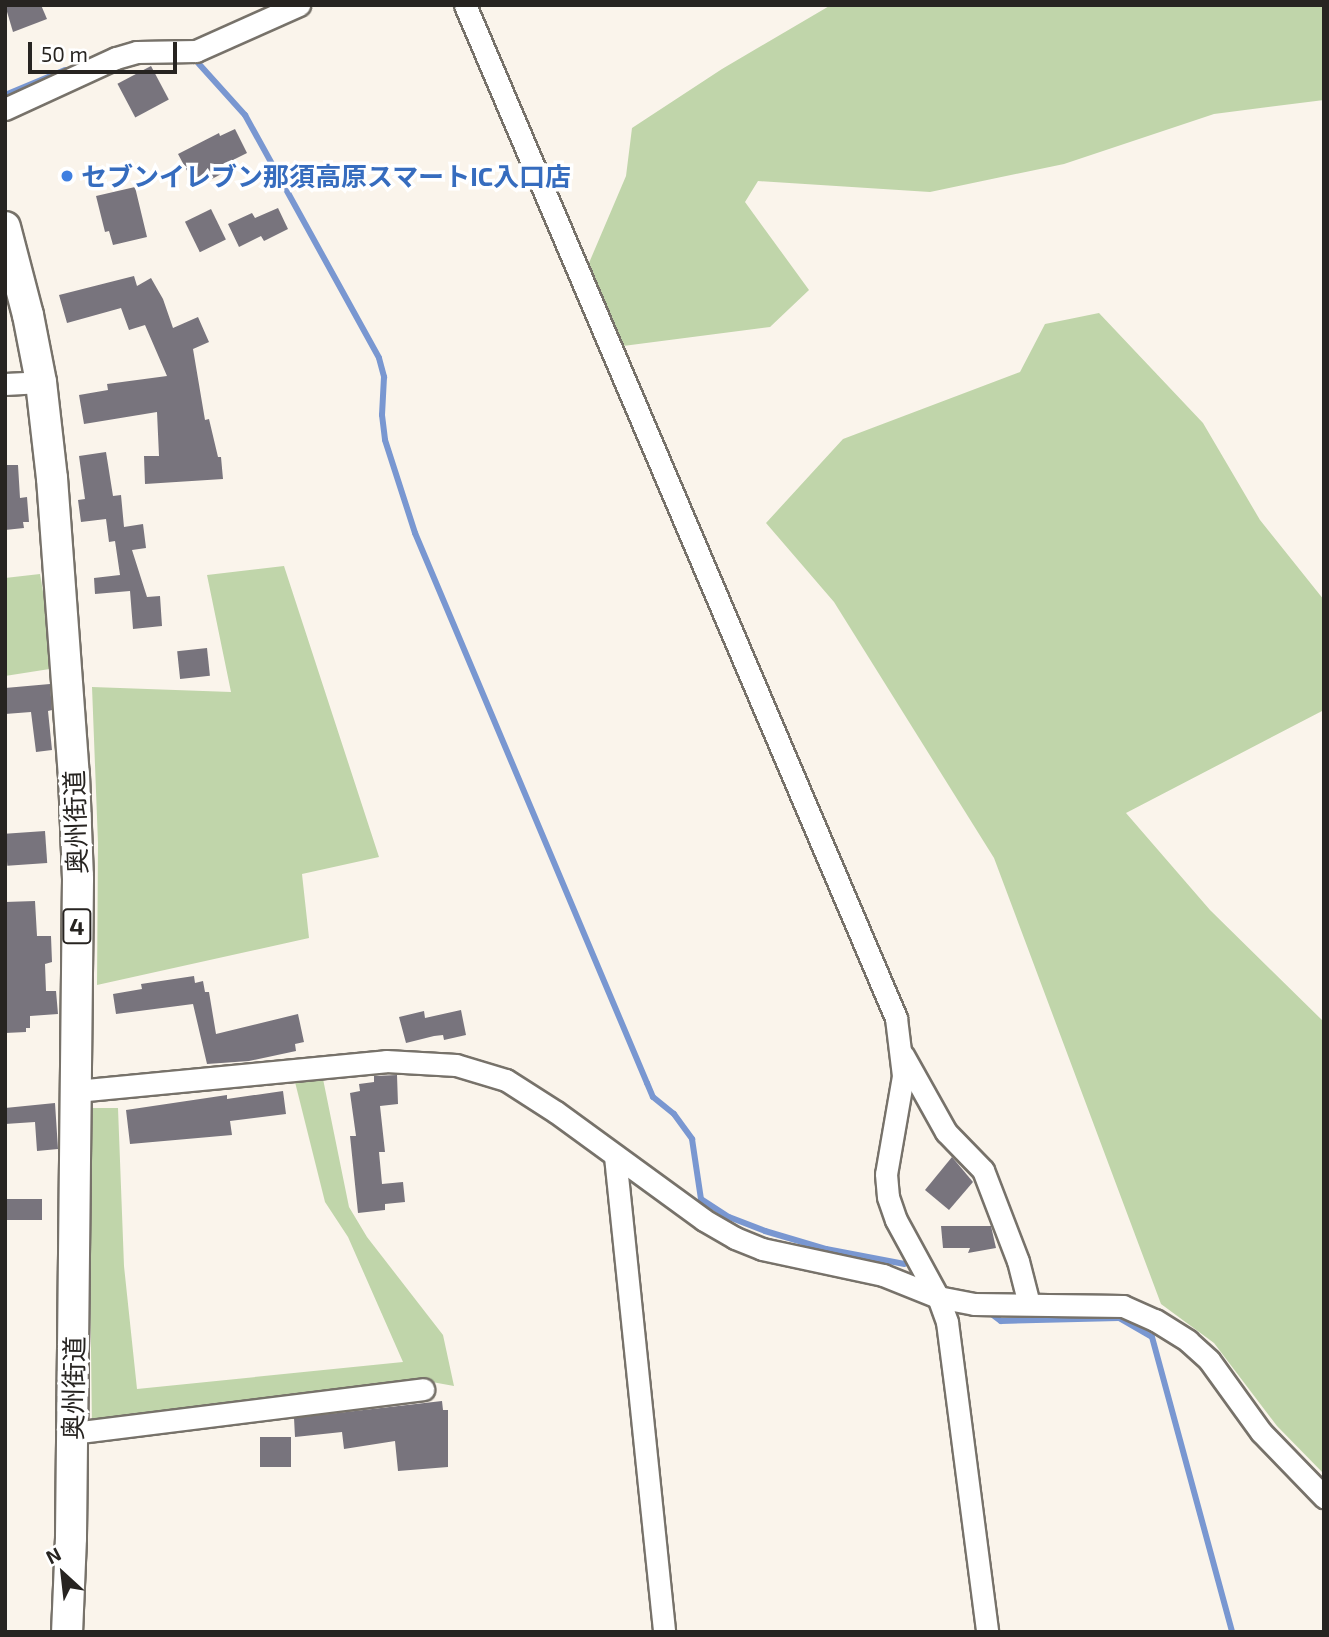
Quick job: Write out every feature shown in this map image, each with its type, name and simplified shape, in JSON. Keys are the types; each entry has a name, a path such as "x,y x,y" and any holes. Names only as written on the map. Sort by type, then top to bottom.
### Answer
{"highway":[{"name":"奥州街道","path":"5,227 41,382 52,478 74,775 78,879 67,1632"}],"street":[{"path":"5,109 116,58 137,52 197,51 299,5"},
{"path":"464,5 896,1018 903,1076 886,1174 888,1197 896,1220 938,1297 947,1322 987,1632"},
{"path":"5,384 41,382"},
{"path":"902,1053 942,1125 983,1170 1018,1261 1029,1304"},
{"path":"76,1091 386,1061 456,1065 506,1080 734,1238 762,1249 883,1275 938,1297 974,1304 1123,1306 1155,1320 1188,1341 1209,1360 1261,1432 1324,1497"},
{"path":"615,1156 664,1632"},
{"path":"72,1433 423,1389"}],"green space":[{"path":"831,5 1324,5 1324,100 1214,114 1064,164 930,192 758,181 745,202 809,290 770,327 623,346 586,270 626,176 632,128 722,69"},
{"path":"1099,313 1203,423 1260,520 1324,600 1324,710 1126,813 1210,910 1324,1022 1324,1474 1277,1426 1214,1343 1161,1304 994,858 834,602 766,523 843,439 1020,372 1045,324"},
{"path":"284,566 379,857 302,874 309,938 97,985 98,843 92,687 231,692 207,575"},
{"path":"40,574 56,668 5,676 5,578"},
{"path":"322,1074 349,1207 367,1237 443,1335 454,1386 432,1382 92,1430 88,1108 118,1108 124,1266 137,1389 403,1362 348,1237 325,1202 294,1078"}],"building":[{"path":"5,5 41,5 47,19 13,32"},
{"path":"151,66 169,100 135,117 117,84"},
{"path":"235,129 247,153 233,160 236,166 212,179 209,173 193,182 178,154 219,133 220,136"},
{"path":"135,187 147,237 113,245 109,231 105,232 96,196"},
{"path":"278,208 288,229 264,241 261,236 239,247 228,224 252,213 255,218"},
{"path":"211,209 226,240 200,252 185,222"},
{"path":"134,276 137,286 151,278 163,299 173,328 198,317 209,342 193,349 205,420 209,419 218,457 221,457 223,479 145,484 144,456 159,456 157,412 84,424 79,395 108,390 107,384 167,376 145,325 129,330 121,308 67,323 59,295"},
{"path":"106,452 113,496 121,495 124,527 143,524 146,548 132,550 147,597 160,596 162,626 133,629 130,591 95,594 94,578 120,575 115,541 109,542 106,519 81,522 78,500 85,499 79,456"},
{"path":"5,465 18,465 20,498 27,497 29,522 23,522 24,528 5,530"},
{"path":"207,648 210,676 180,679 177,651"},
{"path":"50,684 52,710 48,711 52,750 36,752 31,712 5,714 5,688"},
{"path":"45,831 47,863 7,866 5,834"},
{"path":"35,901 37,936 51,936 52,962 45,964 46,991 56,991 58,1014 30,1016 30,1028 26,1028 26,1032 5,1033 5,902"},
{"path":"194,976 195,983 203,981 205,992 209,992 216,1034 298,1014 304,1042 295,1044 296,1051 249,1061 207,1064 193,1004 116,1014 113,994 142,989 141,984"},
{"path":"461,1010 466,1035 444,1040 443,1035 434,1036 406,1043 399,1017 424,1011 425,1018"},
{"path":"397,1075 398,1104 380,1106 385,1152 379,1152 382,1184 403,1182 405,1202 385,1204 385,1210 358,1213 350,1136 356,1136 350,1093 360,1091 359,1084 374,1082 374,1076"},
{"path":"283,1091 286,1114 230,1121 232,1135 130,1144 126,1110 227,1095 227,1099"},
{"path":"55,1103 58,1149 37,1151 35,1122 5,1124 5,1108"},
{"path":"952,1157 973,1182 949,1210 925,1190"},
{"path":"5,1199 42,1199 42,1220 5,1220"},
{"path":"941,1226 991,1226 996,1248 968,1253 970,1248 943,1248"},
{"path":"442,1401 443,1410 448,1410 448,1467 398,1471 395,1441 344,1449 342,1432 295,1437 294,1418"},
{"path":"260,1437 291,1437 291,1467 260,1467"}],"waterway":[{"path":"199,64 245,115 379,358 384,377 382,415 385,440 415,533 653,1097 674,1114 692,1139 701,1199 729,1217 765,1231 826,1249 905,1264"},
{"path":"5,95 65,70"},
{"path":"989,1312 1001,1321 1119,1318 1152,1337 1232,1632"}],"place":[{"name":"セブンイレブン那須高原スマートIC入口店","path":"67,176"}]}
